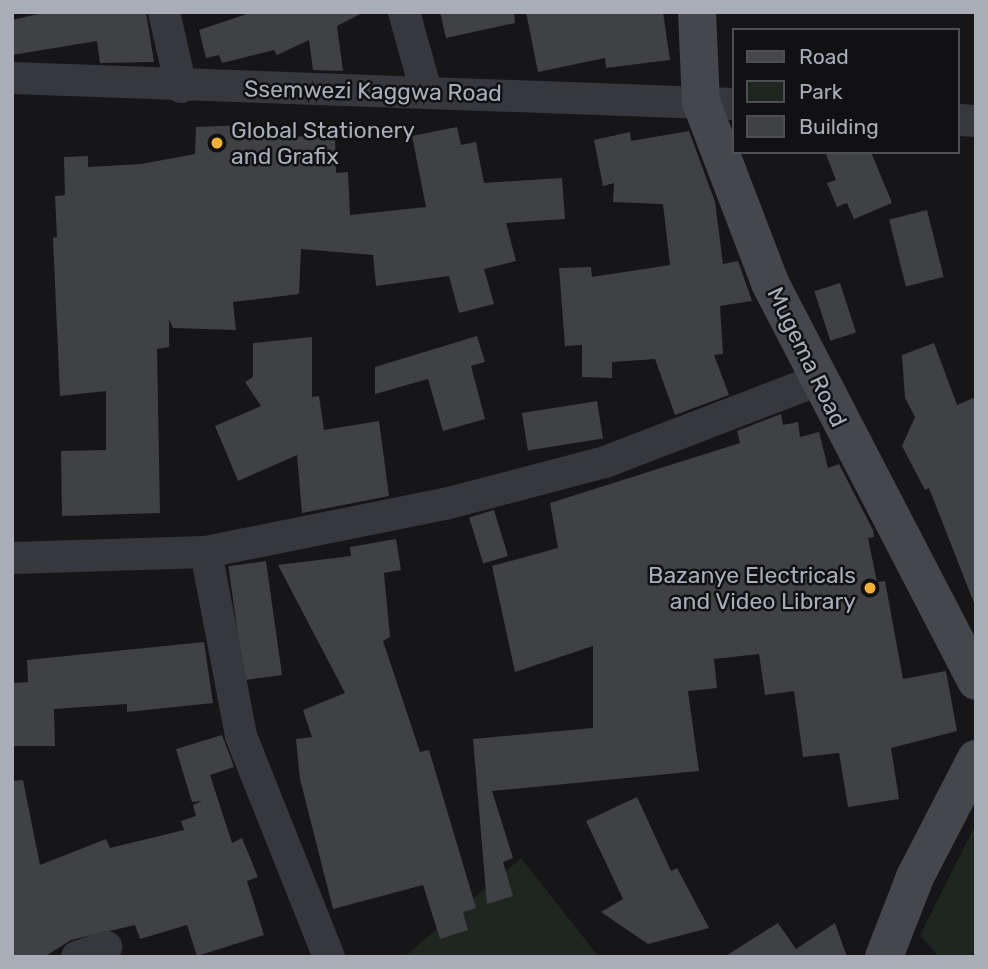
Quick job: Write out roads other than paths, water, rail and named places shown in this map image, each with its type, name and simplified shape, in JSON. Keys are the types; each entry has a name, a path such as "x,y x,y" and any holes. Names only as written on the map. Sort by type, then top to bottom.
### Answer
{"street":[{"path":"164,12 181,87"},
{"path":"404,12 426,91"},
{"name":"Mugema Road","path":"697,12 732,151"},
{"name":"Ssemwezi Kaggwa Road","path":"12,78 181,87 426,91 718,103"},
{"name":"Mugema Road","path":"733,154 771,285 816,381 976,681"},
{"path":"12,558 206,552 559,477 707,427 816,381"},
{"path":"206,552 241,736 329,957"},
{"path":"884,957 915,877 976,759"}],"place":[{"name":"Global Stationery and Grafix","path":"217,143"},
{"name":"Bazanye Electricals and Video Library","path":"870,588"}]}
